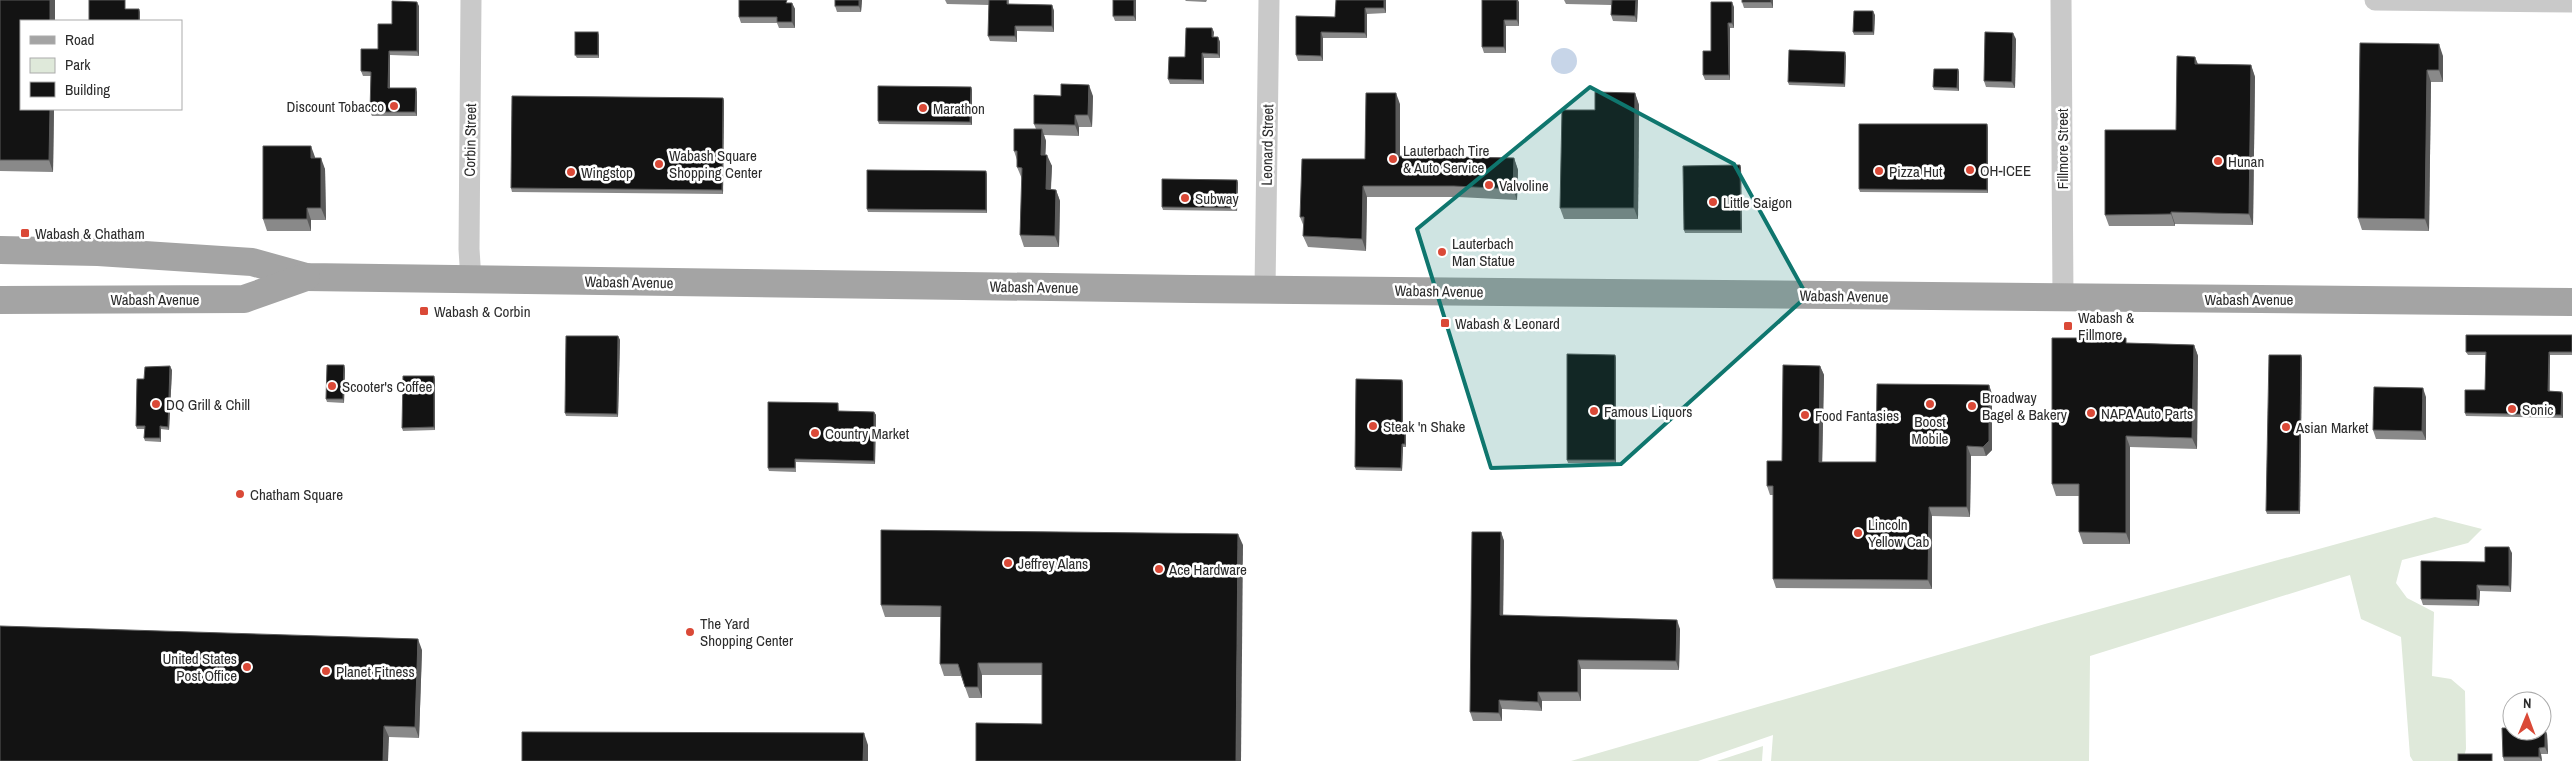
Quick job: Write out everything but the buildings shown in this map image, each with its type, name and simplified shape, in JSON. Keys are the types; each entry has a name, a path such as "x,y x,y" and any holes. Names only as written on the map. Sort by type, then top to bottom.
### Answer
{"main road":[{"name":"Wabash Avenue","path":"0,250 98,252 252,262 306,277 2063,298 2572,302"},
{"name":"Wabash Avenue","path":"0,300 244,299 306,277"}],"street":[{"name":"Corbin Street","path":"471,0 468,248 471,280"},
{"name":"Leonard Street","path":"1265,289 1269,0"},
{"name":"Fillmore Street","path":"2061,0 2063,298"},
{"path":"2375,0 2572,2"}],"highlighted area":[{"path":"1590,87 1734,164 1807,296 1621,464 1491,468 1417,229"}],"green space":[{"path":"2435,517 2482,529 2468,543 2402,560 2396,583 2407,598 2434,612 2432,676 2451,679 2465,691 2466,749 2463,761 2413,761 2410,756 2401,637 2361,619 2350,575 2090,656 2089,761 1771,761 1773,735 1698,761 1571,761 2045,624"},
{"path":"1763,746 1762,761 1717,761"}],"water":[{"path":"1564,48 1573,52 1577,61 1573,70 1564,74 1555,70 1551,61 1555,52"}],"place":[{"name":"Discount Tobacco","path":"394,106"},
{"name":"Marathon","path":"923,108"},
{"name":"Lauterbach Tire & Auto Service","path":"1393,159"},
{"name":"Hunan","path":"2218,161"},
{"name":"Wabash Square Shopping Center","path":"659,164"},
{"name":"OH-ICEE","path":"1970,170"},
{"name":"Pizza Hut","path":"1879,171"},
{"name":"Wingstop","path":"571,172"},
{"name":"Valvoline","path":"1489,185"},
{"name":"Subway","path":"1185,198"},
{"name":"Little Saigon","path":"1713,202"},
{"name":"Wabash & Chatham","path":"25,233"},
{"name":"Lauterbach Man Statue","path":"1442,252"},
{"name":"Wabash & Corbin","path":"424,311"},
{"name":"Wabash & Leonard","path":"1445,323"},
{"name":"Wabash & Fillmore","path":"2068,326"},
{"name":"Scooter's Coffee","path":"332,386"},
{"name":"DQ Grill & Chill","path":"156,404"},
{"name":"Boost Mobile","path":"1930,404"},
{"name":"Broadway Bagel & Bakery","path":"1972,406"},
{"name":"Sonic","path":"2512,409"},
{"name":"Famous Liquors","path":"1594,411"},
{"name":"NAPA Auto Parts","path":"2091,413"},
{"name":"Food Fantasies","path":"1805,415"},
{"name":"Steak 'n Shake","path":"1373,426"},
{"name":"Asian Market","path":"2286,427"},
{"name":"Country Market","path":"815,433"},
{"name":"Chatham Square","path":"240,494"},
{"name":"Lincoln Yellow Cab","path":"1858,533"},
{"name":"Jeffrey Alans","path":"1008,563"},
{"name":"Ace Hardware","path":"1159,569"},
{"name":"The Yard Shopping Center","path":"690,632"},
{"name":"United States Post Office","path":"247,667"},
{"name":"Planet Fitness","path":"326,671"}]}
